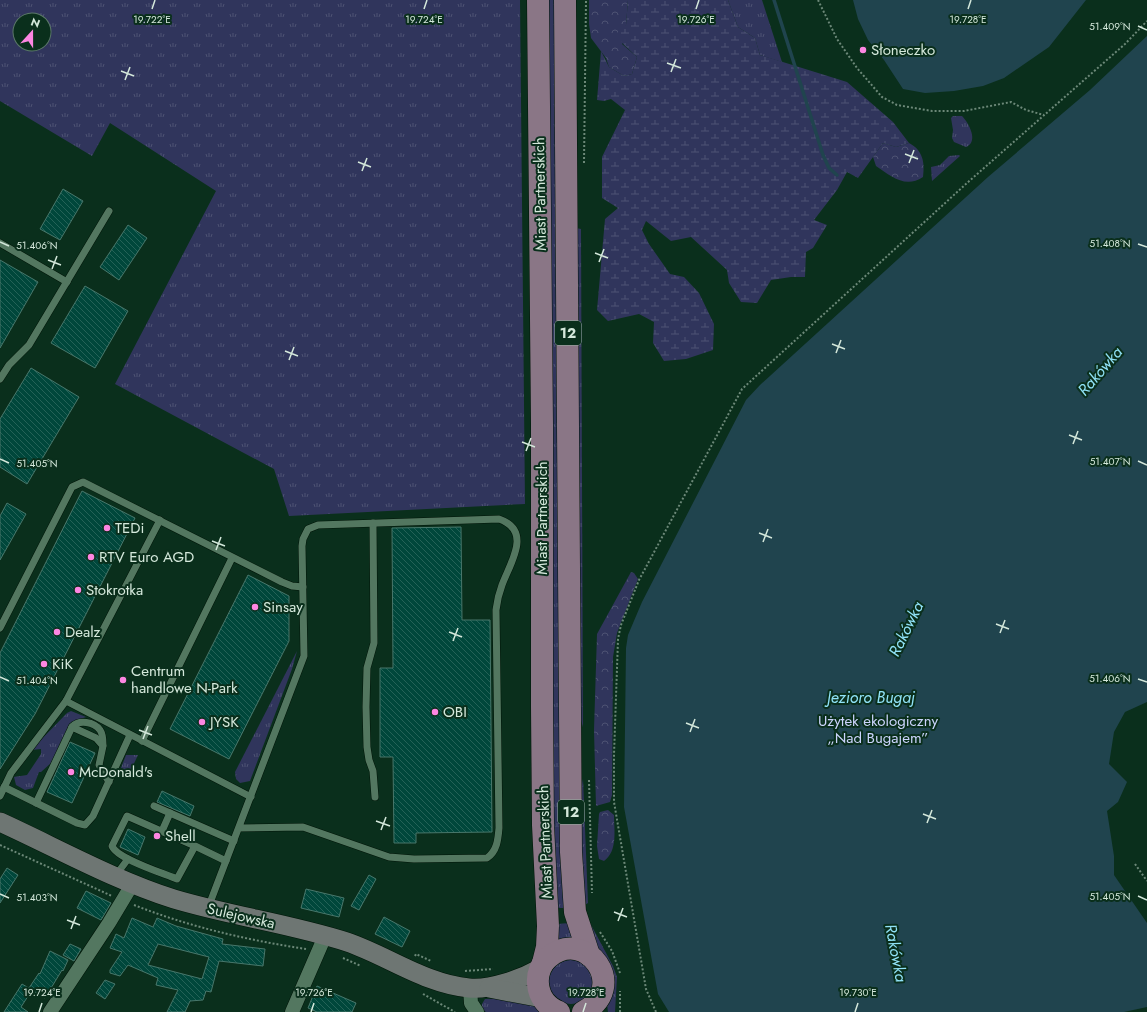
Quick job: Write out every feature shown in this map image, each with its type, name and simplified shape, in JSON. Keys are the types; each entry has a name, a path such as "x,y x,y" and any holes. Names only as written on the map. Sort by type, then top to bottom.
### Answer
{"main road":[{"name":"Miast Partnerskich","path":"538,0 542,424 542,707 544,848 548,926 547,947 542,966"},
{"name":"Miast Partnerskich","path":"565,0 571,852 575,912 589,955"},
{"name":"Sulejowska","path":"0,822 133,883 173,898 324,936 368,950 438,982 479,988 554,1008"},
{"path":"542,966 552,955 562,950 573,949 589,955"},
{"name":"12","path":"589,955 598,963 603,974 603,987 593,1008"},
{"name":"Sulejowska","path":"479,988 522,977 542,966"},
{"name":"12","path":"542,966 538,987 554,1008"}],"street":[{"path":"50,1012 109,923 133,883"},
{"path":"292,1012 324,936"},
{"path":"477,1012 471,1003 479,988"}],"lane":[{"path":"0,379 9,365 29,345 109,211"},
{"path":"0,243 66,282"},
{"path":"0,628 72,487 75,484 83,482 282,582 292,586 303,587"},
{"path":"208,908 304,656 302,546 303,539 308,529 318,525 499,519 509,522 516,531 518,546 501,587 496,610 499,828 496,847 492,854 486,858 414,859 389,857 303,828 239,828"},
{"path":"0,796 3,785 66,701 160,520"},
{"path":"373,524 374,643 367,668 366,721 367,747 369,760 373,771 375,797"},
{"path":"142,741 232,558"},
{"path":"66,701 251,797"},
{"path":"36,803 72,727 96,738 103,746 98,761 109,782"},
{"path":"3,785 77,823 85,824 93,816 130,735"},
{"path":"154,806 234,841"},
{"path":"162,831 170,813"},
{"path":"195,846 177,879 128,859 114,850 112,846 127,816 162,831 226,860"},
{"path":"116,875 128,859"}],"path":[{"path":"818,0 838,39 857,68 882,97 904,107 932,111 964,111 1011,102 1026,110 1044,115"},
{"path":"656,1012 646,989 614,802 618,639 621,625 639,580 742,389 1044,115 1125,44 1147,21"},
{"path":"589,779 592,895"},
{"path":"1135,864 1147,881"},
{"path":"416,954 432,962"},
{"path":"460,970 494,969"},
{"path":"419,991 455,1012"}],"green space":[{"path":"0,0 520,0 525,504 289,516 274,469 115,384 216,191 110,123 92,156 0,101"},
{"path":"546,0 558,0 567,908 557,908 552,856"},
{"path":"589,0 628,0 626,25 622,44 637,57 632,74 624,76 609,67 606,58 591,38 589,24"},
{"path":"628,0 728,0 738,27 755,38 760,55 847,82 893,122 909,143 896,147 883,143 858,178 847,172 837,190 814,220 827,225 813,248 806,252 805,277 791,277 771,280 757,303 741,302 729,283 727,270 691,237 671,241 646,221 642,230 649,244 670,274 684,277 699,293 714,324 713,350 686,359 664,361 653,343 654,322 639,314 608,321 597,310 605,219 618,208 602,198 602,157 625,110 611,99 604,101 597,100 601,51 609,67 624,76 632,74 637,57 622,43 617,33 626,25"},
{"path":"728,0 762,0 782,62 760,55 755,38 738,27"},
{"path":"953,116 962,116 972,132 972,141 970,145 966,147 954,142 952,138 953,130 951,118"},
{"path":"883,143 896,147 909,143 914,146 922,157 924,167 923,177 910,182 898,180 876,166 873,157"},
{"path":"949,156 960,156 932,181 931,167 940,165"},
{"path":"576,228 581,229 583,727 577,707"},
{"path":"631,572 634,573 638,579 617,633 613,657 612,795 610,802 596,806 594,730 597,634"},
{"path":"297,651 292,669 250,781 240,783 236,779 235,772"},
{"path":"71,711 86,717 71,722 51,763 39,772 33,788 25,790 16,785 14,777 27,775 41,754 41,749 32,750 34,747 67,713"},
{"path":"126,755 138,755 130,772 119,773"},
{"path":"583,779 588,903 583,906 579,803"},
{"path":"608,810 614,815 615,834 611,852 604,861 599,859 597,846 599,814 600,812"},
{"path":"589,921 613,966 617,977 615,1012 608,1012"},
{"path":"570,923 575,940 556,942 556,924"},
{"path":"567,960 575,960 587,966 593,978 593,986 587,998 575,1004 567,1004 555,998 549,986 549,978 555,966"},
{"path":"485,999 516,1000 531,1004 544,1012 486,1012 482,1009 482,1004"}],"water":[{"path":"853,0 1086,0 1049,47 1004,78 983,86 954,91 925,93 903,89 884,60 868,40 858,19"},
{"name":"Jezioro Bugaj","path":"1147,36 1147,702 1125,712 1114,732 1109,764 1127,782 1118,802 1107,811 1114,856 1114,875 1147,923 1147,1007 1124,1012 669,1012 658,994 624,807 626,648 628,635 642,602 746,400 760,385 988,177 1090,90"}],"building":[{"path":"63,189 83,201 60,240 40,229"},
{"path":"128,225 147,238 119,280 100,267"},
{"path":"0,260 38,282 0,348"},
{"path":"85,286 128,311 95,368 51,343"},
{"path":"31,368 79,397 27,484 0,467 0,419"},
{"path":"82,491 135,518 35,714 0,769 0,653"},
{"path":"7,503 26,514 0,560 0,516"},
{"name":"OBI","path":"461,527 462,620 490,620 492,832 416,833 416,843 394,843 393,757 380,757 380,668 393,668 392,528"},
{"path":"248,575 289,596 289,641 229,759 170,729"},
{"name":"McDonald's","path":"70,742 95,753 72,803 47,792"},
{"path":"162,791 194,806 190,816 157,802"},
{"path":"128,829 145,837 138,855 120,847"},
{"path":"7,868 18,875 0,903 0,879"},
{"path":"369,875 376,879 359,910 351,906"},
{"path":"306,889 344,898 339,917 301,908"},
{"path":"86,891 111,903 101,920 77,908"},
{"path":"384,917 410,931 402,947 375,934"},
{"path":"132,918 153,927 157,918 176,926 223,939 222,944 265,949 263,966 219,961 211,992 206,991 203,1000 190,1001 185,1012 167,1012 178,990 156,985 158,978 128,965 120,976 110,973 110,970 122,952 110,948 116,934 124,938","holes":["158,944 209,957 202,979 148,965"]},
{"path":"70,944 81,949 74,961 63,955"},
{"path":"50,951 68,960 63,971 62,970 45,998 29,988 39,973 40,974"},
{"path":"105,980 115,984 105,999 96,993"},
{"path":"22,984 32,990 21,1007 28,1012 4,1012"},
{"path":"317,986 356,1003 352,1012 317,1012 308,1008"}],"waterway":[{"path":"774,0 823,155 829,168 837,175"}],"place":[{"name":"Słoneczko","path":"863,50"},
{"name":"TEDi","path":"107,528"},
{"name":"RTV Euro AGD","path":"91,557"},
{"name":"Stokrotka","path":"78,590"},
{"name":"Sinsay","path":"255,607"},
{"name":"Dealz","path":"57,632"},
{"name":"KiK","path":"44,664"},
{"name":"Centrum handlowe N-Park","path":"123,680"},
{"name":"OBI","path":"435,712"},
{"name":"JYSK","path":"202,722"},
{"name":"McDonald's","path":"71,772"},
{"name":"Shell","path":"157,836"}],"water label":[{"name":"Rakówka","path":"1100,371"},
{"name":"Rakówka","path":"906,629"},
{"name":"Rakówka","path":"896,953"}],"park label":[{"name":"Użytek ekologiczny „Nad Bugajem”","path":"878,730"}]}
